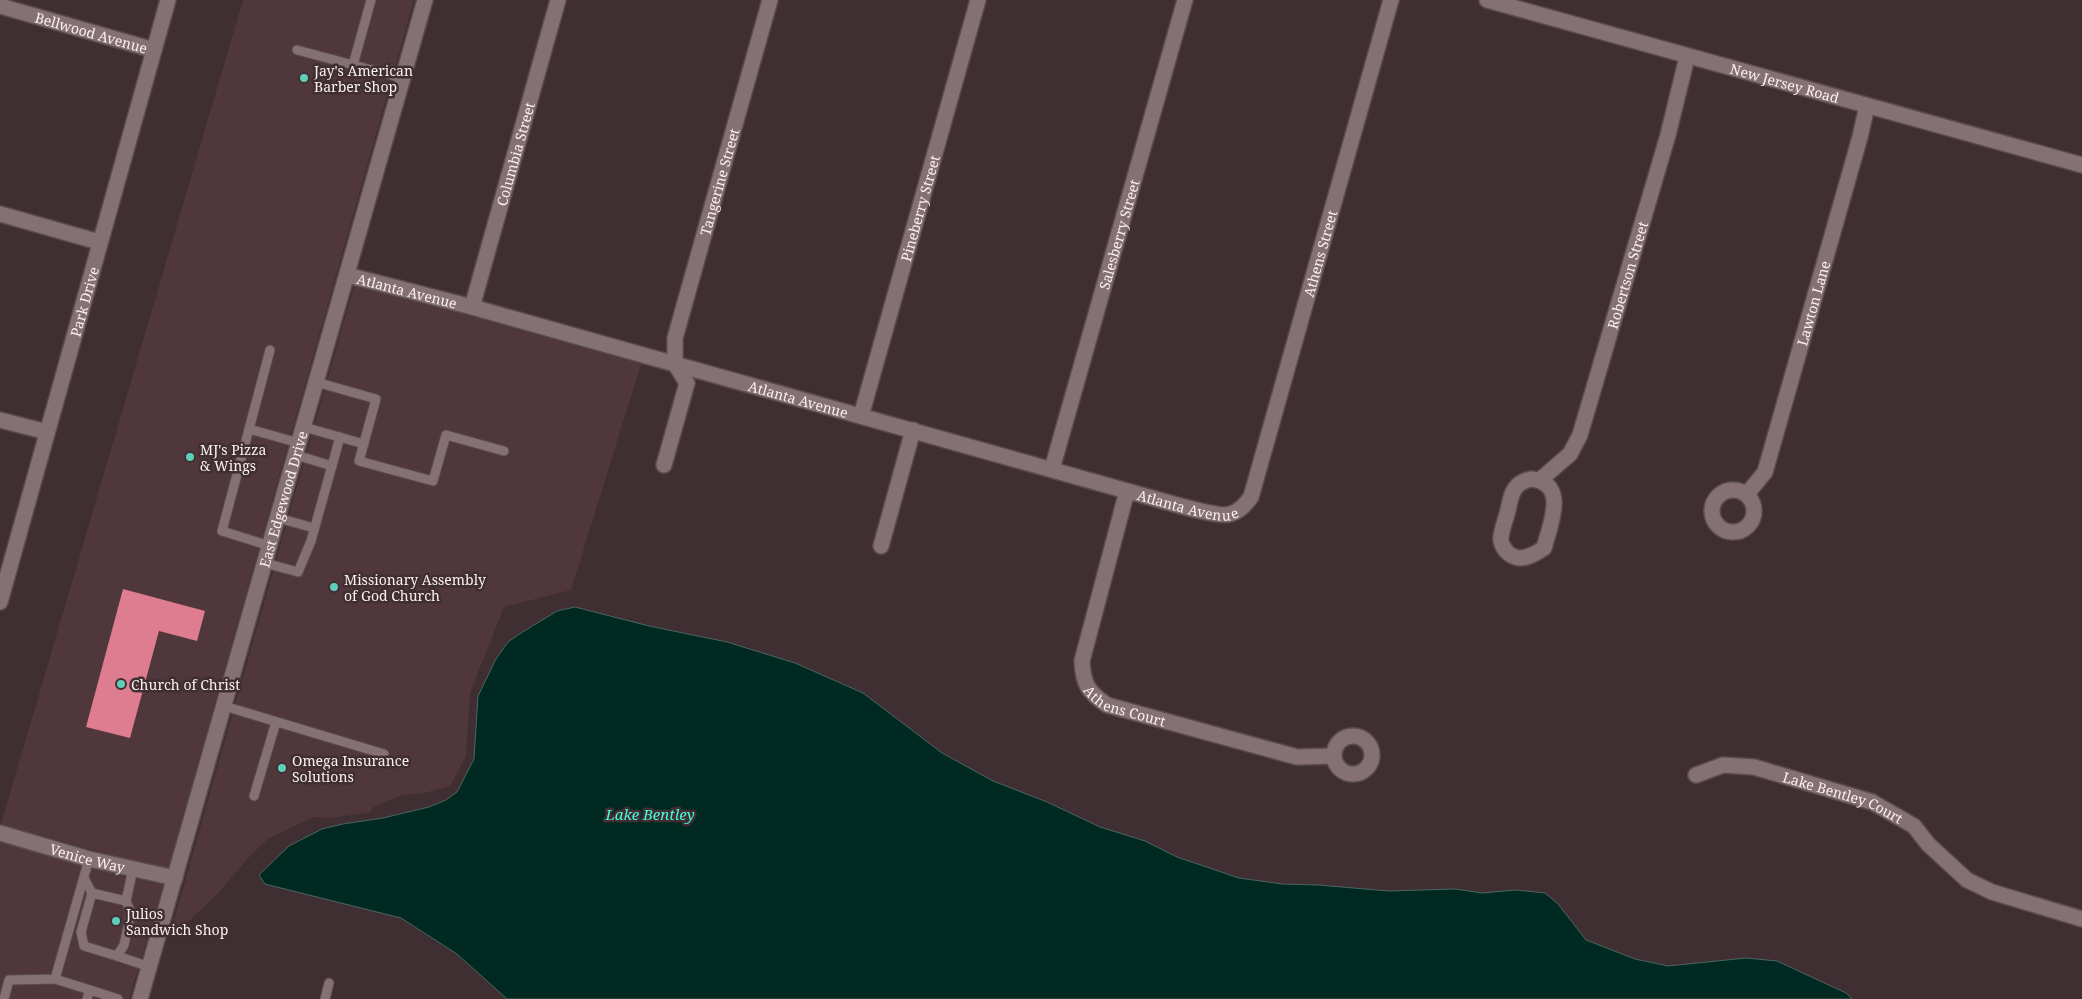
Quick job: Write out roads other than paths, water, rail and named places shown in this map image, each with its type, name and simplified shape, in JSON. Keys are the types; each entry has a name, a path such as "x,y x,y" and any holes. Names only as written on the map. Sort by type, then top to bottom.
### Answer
{"street":[{"name":"Park Drive","path":"0,602 168,0"},
{"name":"East Edgewood Drive","path":"140,999 176,878 424,0"},
{"name":"Columbia Street","path":"472,307 558,0"},
{"name":"Tangerine Street","path":"675,364 675,338 770,0"},
{"name":"Pineberry Street","path":"861,416 978,0"},
{"name":"Salesberry Street","path":"1052,469 1185,0"},
{"name":"Athens Street","path":"1246,504 1251,497 1254,487 1391,0"},
{"name":"New Jersey Road","path":"1487,0 1521,5 1687,57 2082,165"},
{"name":"Bellwood Avenue","path":"0,6 154,50"},
{"name":"Robertson Street","path":"1540,480 1547,484 1555,499 1544,548 1533,556 1516,557 1508,553 1500,538 1512,494 1523,481 1531,479 1540,480 1570,454 1580,435 1668,135 1687,57"},
{"name":"Lawton Lane","path":"1747,494 1766,472 1867,106"},
{"path":"0,214 99,242"},
{"name":"Atlanta Avenue","path":"347,275 472,307 1127,491 1228,515 1244,507 1246,504"},
{"path":"664,465 687,383 675,364"},
{"path":"0,420 47,432"},
{"path":"881,546 913,430"},
{"name":"Athens Court","path":"1127,491 1118,531 1084,648 1082,661 1083,678 1092,694 1107,705 1297,757 1334,756"},
{"name":"Lake Bentley Court","path":"1696,775 1723,765 1754,767 1872,802 1914,826 1928,844 1967,880 1992,892 2082,919"},
{"name":"Venice Way","path":"0,833 89,859 176,878"}],"lane":[{"path":"353,66 371,0"},
{"path":"297,50 402,78"},
{"path":"270,350 222,531 270,546"},
{"path":"316,382 376,399 359,461 433,481 446,435 504,451"},
{"path":"304,427 364,444"},
{"path":"249,429 332,466"},
{"path":"265,563 298,572 314,528 340,438"},
{"path":"278,518 314,528"},
{"path":"224,706 384,754"},
{"path":"254,796 276,722"},
{"path":"55,979 89,859"},
{"path":"117,956 124,945 131,913 126,901 134,870"},
{"path":"84,878 92,893 82,932 84,946 150,967"},
{"path":"92,893 126,901"},
{"path":"4,999 5,979 55,979 89,994 118,999"},
{"path":"325,999 329,983"}],"water":[{"name":"Lake Bentley","path":"575,607 649,626 727,642 795,663 863,693 942,753 993,781 1047,802 1100,827 1145,841 1177,857 1239,878 1282,884 1389,891 1455,889 1482,893 1516,890 1545,893 1558,904 1586,940 1635,959 1668,966 1746,958 1777,961 1846,993 1852,999 507,999 457,954 401,918 265,884 259,875 289,846 322,829 383,818 429,807 446,800 457,792 474,759 478,696 496,659 508,642 521,633 557,611"}],"place":[{"name":"Jay's American Barber Shop","path":"304,78"},
{"name":"MJ's Pizza & Wings","path":"190,457"},
{"name":"Missionary Assembly of God Church","path":"334,587"},
{"name":"Church of Christ","path":"121,684"},
{"name":"Omega Insurance Solutions","path":"282,768"},
{"name":"Julios Sandwich Shop","path":"116,921"}]}
